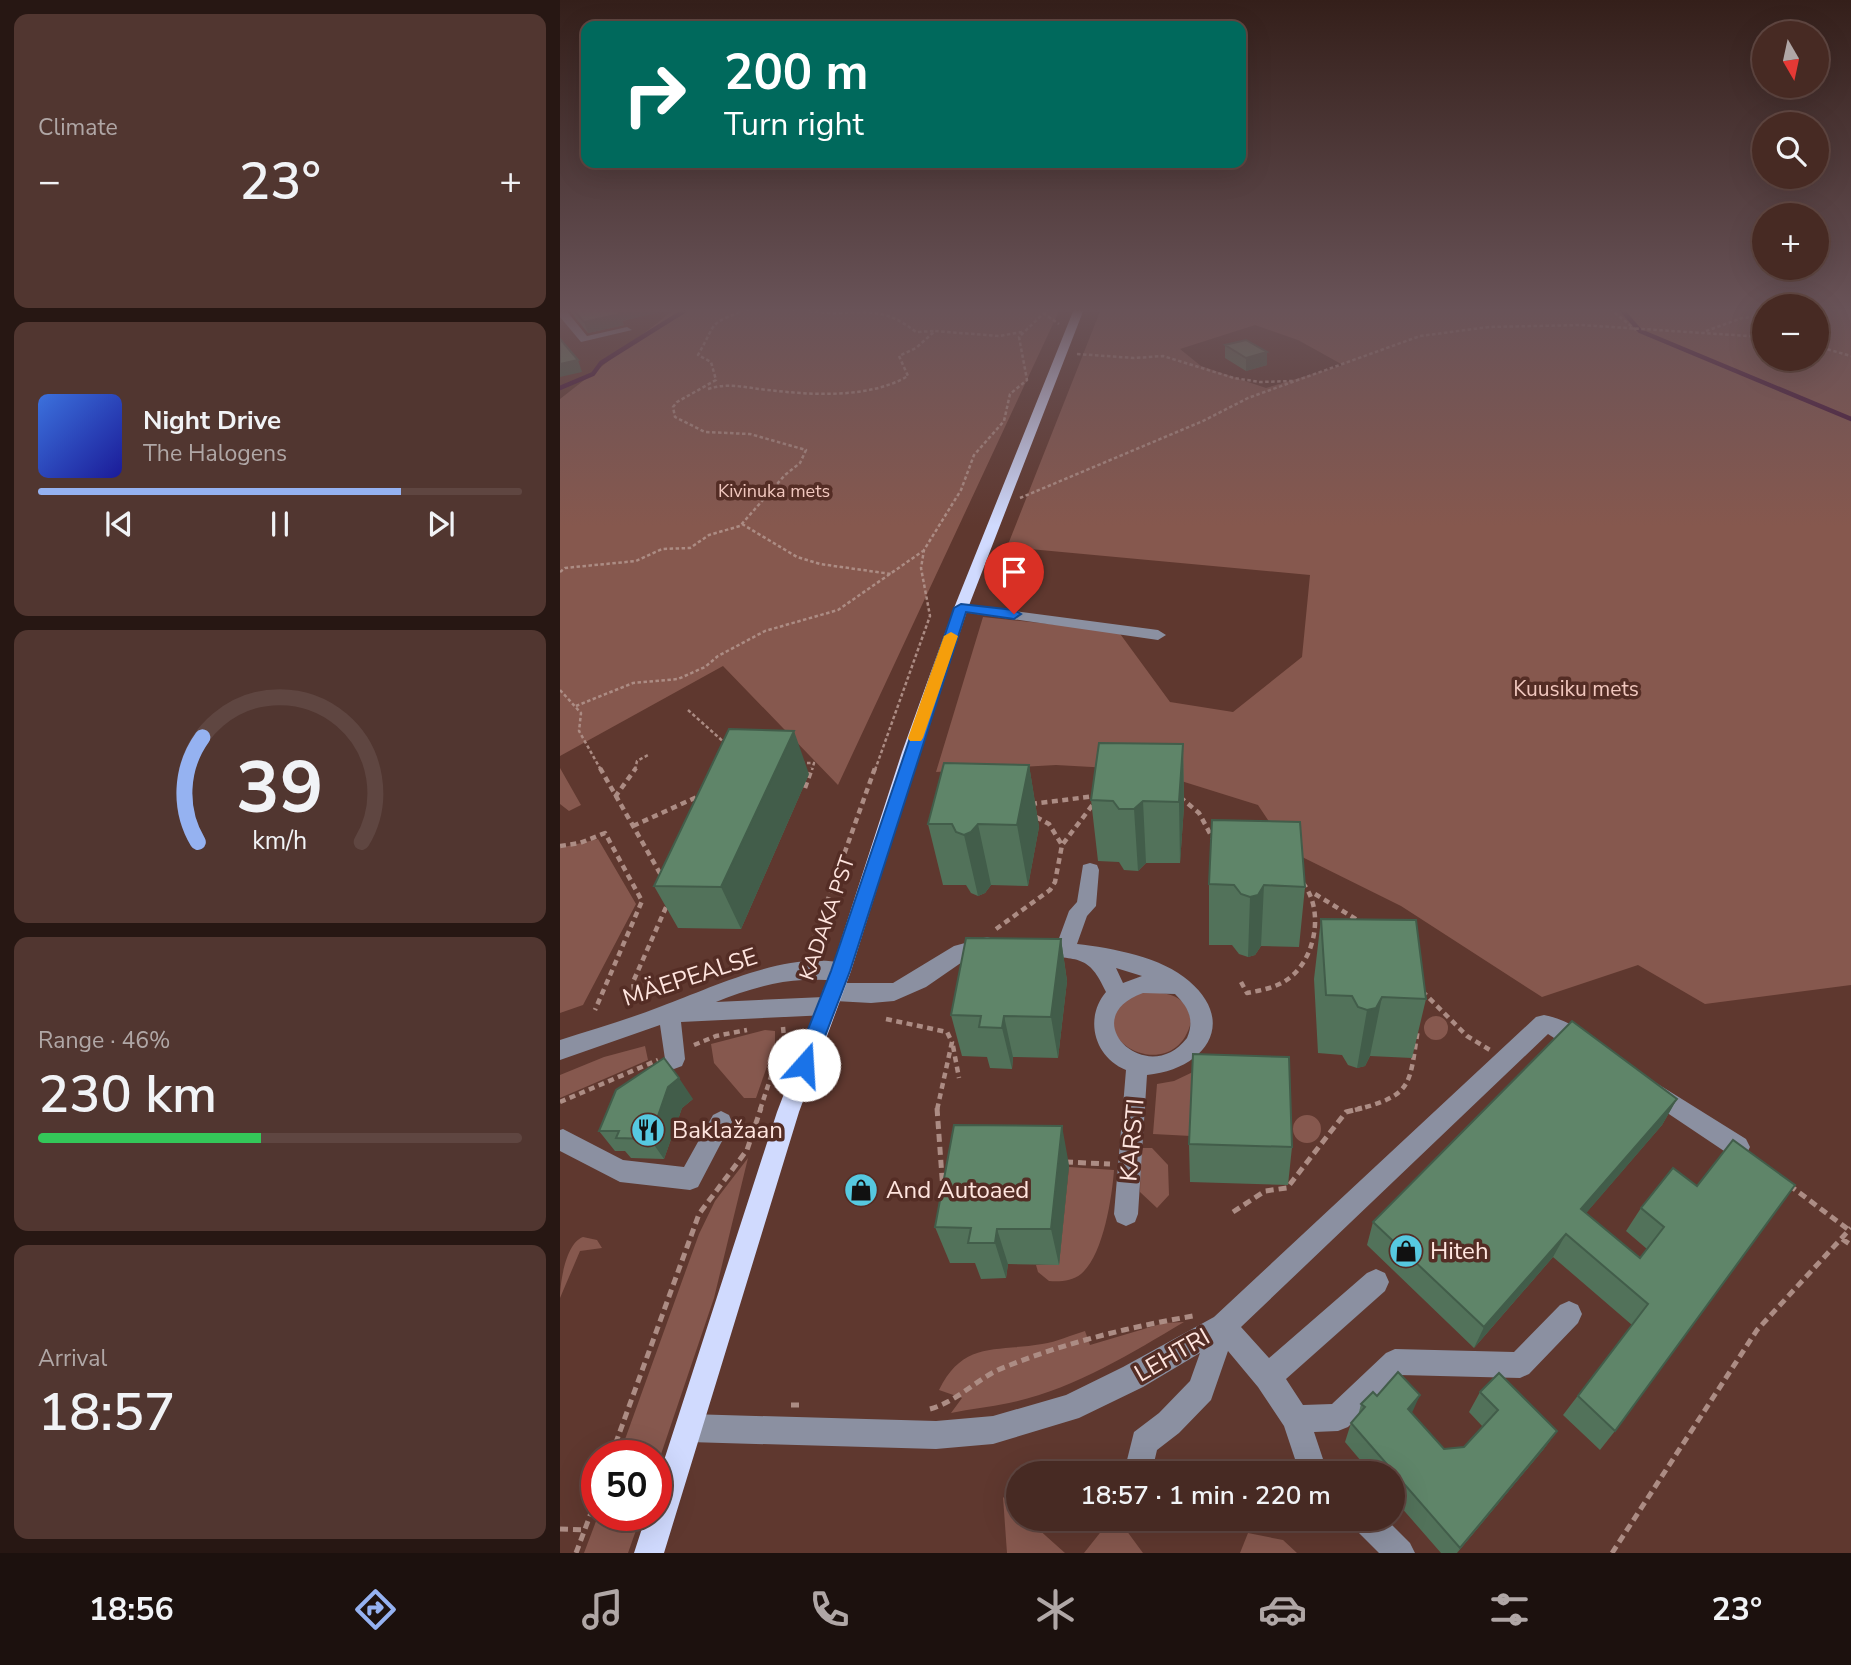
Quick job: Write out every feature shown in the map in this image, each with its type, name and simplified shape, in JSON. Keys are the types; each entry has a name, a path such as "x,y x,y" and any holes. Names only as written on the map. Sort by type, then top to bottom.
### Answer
{"main road":[{"name":"KADAKA PST","path":"649,1553 788,1112 841,971 961,608 1050,381"}],"street":[{"path":"961,608 1158,635"},
{"path":"1065,948 1079,911 1086,906 1090,870"},
{"path":"674,1059 669,1013 722,1012 893,992 926,977 947,957 967,948 984,945 1065,948 1128,961 1180,985 1189,991 1198,1006 1202,1023 1193,1049 1165,1065 1137,1065 1125,1061 1113,1050 1105,1037 1104,1018 1116,991 1106,968 1092,954"},
{"name":"MÄEPEALSE","path":"560,1050 669,1013 731,986 801,971 841,971"},
{"path":"1116,991 1146,982 1180,985"},
{"name":"LEHTRI","path":"690,1428 936,1435 993,1430 1069,1408 1133,1377 1214,1320 1545,1024 1554,1026 1595,1054"},
{"name":"KARSTI","path":"1126,1214 1137,1065"},
{"path":"1639,1082 1738,1147"},
{"path":"563,1140 620,1171 690,1179 721,1122"},
{"path":"1268,1377 1376,1282"},
{"path":"1296,1419 1338,1417 1395,1362 1520,1365 1569,1314"},
{"path":"1214,1320 1268,1377 1296,1419 1310,1461"},
{"path":"1140,1461 1144,1442 1169,1423 1201,1390 1214,1320"},
{"path":"1377,1531 1400,1553"}],"path":[{"path":"703,391 714,381"},
{"path":"560,572 565,568 596,563 636,561 662,549 690,548 709,535 742,524 800,463 806,450 752,434 705,432 675,417 673,407 681,397 717,385 742,384 763,389 830,394 897,385 901,381"},
{"path":"806,958 930,616 921,568 924,550 961,490 974,455 1004,421 1010,394 1025,381"},
{"path":"1001,503 1037,494 1094,466 1203,421 1248,398 1295,381"},
{"path":"742,524 797,557 820,564 891,574"},
{"path":"576,706 634,683 678,679 705,667 718,656 765,631 838,610 924,550"},
{"path":"560,690 581,713 579,731 662,876"},
{"path":"688,710 728,746"},
{"path":"615,797 635,772 637,761 648,755"},
{"path":"800,763 814,763 805,788"},
{"path":"632,826 709,793"},
{"path":"1172,793 1199,813 1203,826 1215,842"},
{"path":"988,934 1050,890 1055,881 1062,845 1087,809 1102,796 1028,804"},
{"path":"1026,812 1049,824 1062,845"},
{"path":"560,846 580,843 606,833 642,901 595,1010"},
{"path":"1297,878 1315,894 1364,925"},
{"path":"1241,982 1247,993 1273,989 1296,974 1307,956 1317,911 1315,894"},
{"path":"634,990 633,982 665,911 668,898"},
{"path":"665,911 675,911"},
{"path":"1413,981 1467,1036 1507,1060"},
{"path":"886,1019 947,1032 953,1042 959,1078"},
{"path":"1233,1212 1265,1191 1287,1188 1346,1111 1387,1102 1403,1091 1410,1077 1419,1035 1417,1021"},
{"path":"617,1440 699,1214 747,1150 784,1037"},
{"path":"943,1200 937,1104 953,1042"},
{"path":"1056,1161 1130,1166"},
{"path":"1612,1553 1757,1329 1850,1229 1780,1178"},
{"path":"1842,1238 1851,1245"},
{"path":"922,1411 948,1404 1004,1367 1154,1322 1214,1320"},
{"path":"791,1405 817,1406"},
{"path":"560,1528 581,1530"},
{"path":"576,1553 585,1531"}],"green space":[{"name":"Kivinuka mets","path":"582,381 1026,381 838,785 723,666 560,756 560,399"},
{"name":"Kuusiku mets","path":"1072,381 1247,381 1266,388 1288,381 1851,381 1851,985 1705,1004 1638,965 1542,997 1401,906 1288,850 1258,805 1146,770 1056,765 936,772 983,617 1118,631 1170,702 1233,712 1302,657 1310,575 1007,547"},
{"path":"560,768 581,805 569,811 560,804"},
{"path":"598,839 636,904 583,1005 560,1013 560,848"},
{"path":"1138,992 1173,996 1185,1004 1191,1022 1182,1041 1169,1052 1153,1055 1137,1052 1124,1044 1115,1033 1113,1019 1120,1005"},
{"path":"1436,1016 1445,1019 1448,1028 1445,1037 1436,1040 1427,1037 1424,1028 1427,1019"},
{"path":"765,1030 775,1031 775,1043 756,1098 744,1098 714,1063 711,1044"},
{"path":"645,1046 648,1060 560,1098 560,1075 604,1057"},
{"path":"1195,1071 1191,1136 1153,1134 1157,1084 1174,1081"},
{"path":"1307,1115 1317,1119 1321,1129 1317,1139 1307,1143 1297,1139 1293,1129 1297,1119"},
{"path":"1141,1148 1152,1148 1168,1165 1169,1195 1157,1208 1140,1192"},
{"path":"748,1158 714,1298 666,1440 625,1440 699,1234 715,1201"},
{"path":"1069,1167 1114,1170 1111,1196 1101,1241 1089,1266 1074,1278 1049,1281 1038,1272 1036,1265 1059,1264"},
{"path":"583,1237 597,1240 602,1248 580,1251 560,1298 568,1255"},
{"path":"1184,1322 1100,1370 1032,1397 951,1413 962,1398 939,1390 948,1374 959,1363 982,1352 1048,1343 1085,1331 1090,1345 1164,1323"},
{"path":"1003,1497 1006,1500 1006,1531 1040,1531 1065,1553 1007,1553"},
{"path":"592,1531 636,1531 628,1553 584,1553"},
{"path":"1101,1531 1127,1531 1143,1553 1084,1553"},
{"path":"1248,1533 1283,1540 1297,1553 1240,1553"}],"building":[{"path":"729,729 794,731 721,887 654,886"},
{"path":"1099,743 1183,744 1179,802 1143,801 1134,809 1119,809 1113,801 1091,800"},
{"path":"944,763 1029,765 1017,825 978,824 964,835 956,832 952,824 928,824"},
{"path":"1212,820 1300,822 1305,887 1264,885 1258,895 1250,897 1241,894 1234,885 1209,884"},
{"path":"1321,919 1416,920 1426,999 1382,997 1376,1008 1367,1010 1358,1007 1352,996 1326,995"},
{"path":"966,938 1061,939 1051,1017 1004,1016 1002,1028 979,1027 981,1016 951,1015"},
{"path":"1572,1021 1677,1099 1581,1209 1640,1258 1664,1227 1641,1208 1673,1168 1697,1186 1733,1140 1795,1185 1615,1431 1578,1396 1648,1304 1566,1234 1484,1327 1373,1222"},
{"path":"1193,1054 1289,1057 1292,1147 1189,1144"},
{"path":"664,1058 679,1078 668,1087 650,1139 616,1138 619,1131 599,1131 616,1090"},
{"path":"954,1125 1062,1126 1051,1229 997,1229 995,1243 968,1243 971,1228 935,1227"},
{"path":"1398,1372 1420,1395 1408,1409 1444,1449 1464,1447 1498,1410 1480,1392 1499,1373 1557,1431 1460,1548 1405,1485 1405,1461 1384,1461 1351,1423 1365,1407 1361,1404 1373,1392 1377,1396"}],"waterway":[{"path":"560,388 575,381"},
{"path":"1761,381 1851,419"}],"slow traffic":[{"path":"916,738 951,636"}],"place":[{"name":"Baklažaan","path":"648,1130"},
{"name":"And Autoaed","path":"861,1190"},
{"name":"Hiteh","path":"1406,1251"}],"route":[{"path":"804,1065 841,971 911,752 961,608 1014,614"}]}
